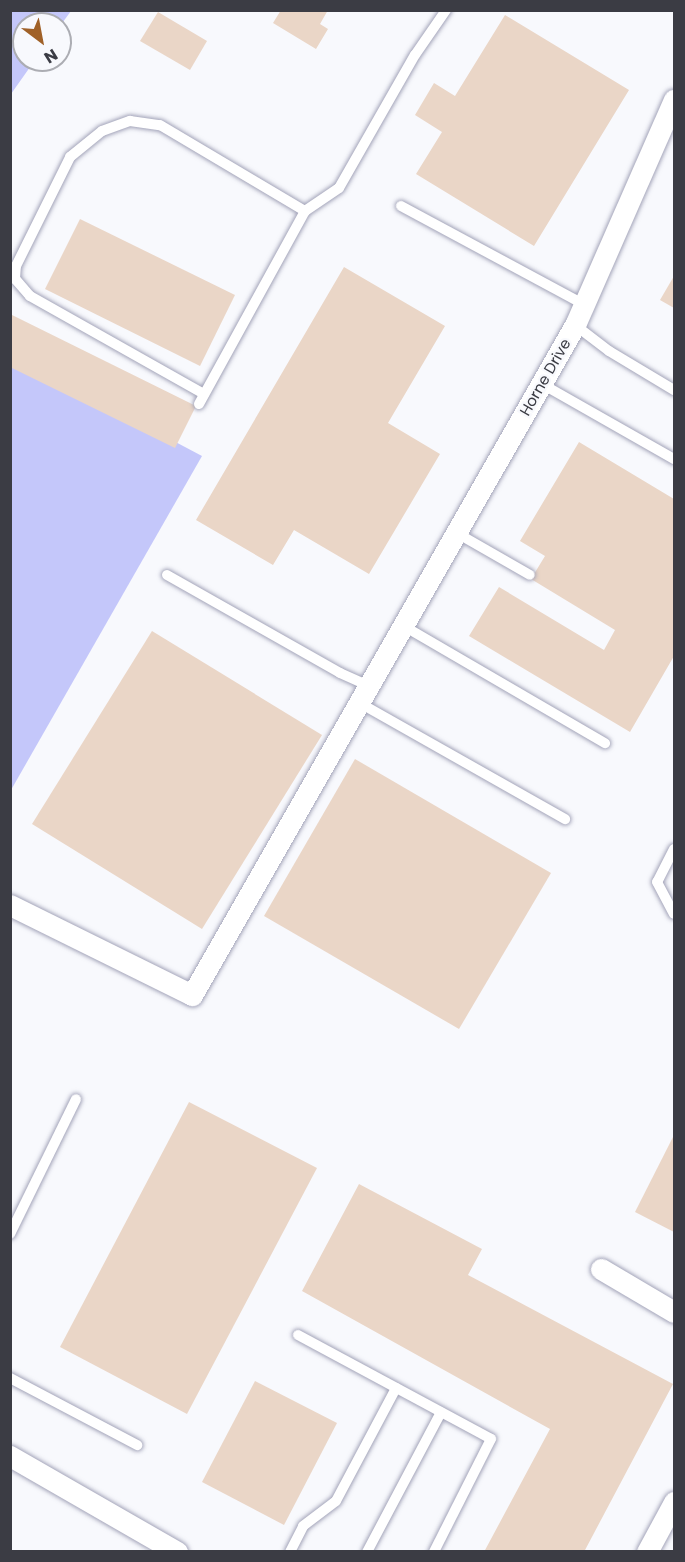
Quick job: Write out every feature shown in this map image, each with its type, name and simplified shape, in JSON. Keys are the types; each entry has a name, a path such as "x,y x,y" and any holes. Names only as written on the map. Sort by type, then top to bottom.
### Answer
{"street":[{"name":"Horne Drive","path":"10,905 192,995 397,633 575,326 675,100"},
{"path":"601,1269 675,1312"},
{"path":"12,1458 177,1551"},
{"path":"647,1551 675,1502"}],"lane":[{"path":"199,404 305,211 339,188 415,55 447,10"},
{"path":"204,394 30,296 15,279 16,266 70,158 102,131 130,121 160,125 305,211"},
{"path":"400,206 585,305"},
{"path":"575,326 609,351 675,390"},
{"path":"542,384 675,459"},
{"path":"455,532 530,575"},
{"path":"167,575 340,673 363,693 565,819"},
{"path":"397,633 605,743"},
{"path":"675,849 657,882 675,914"},
{"path":"10,1234 76,1100"},
{"path":"297,1335 491,1439 435,1551"},
{"path":"10,1378 137,1445"},
{"path":"290,1551 303,1526 336,1501 396,1388"},
{"path":"367,1551 441,1412"}],"shaded area":[{"path":"11,10 71,11 12,12 12,72 27,72 11,94"},
{"path":"11,355 202,456 11,790"}],"building":[{"path":"281,10 328,10 320,24 328,29 316,49 273,23"},
{"path":"158,12 207,41 190,70 140,41"},
{"path":"505,15 629,90 534,246 416,174 442,132 415,115 434,83 455,96"},
{"path":"80,219 235,295 200,366 45,289"},
{"path":"344,267 445,326 388,423 440,454 369,574 294,530 273,565 196,520"},
{"path":"674,276 674,308 660,300"},
{"path":"10,314 196,406 175,448 10,367"},
{"path":"579,442 674,499 674,656 630,732 469,636 499,587 604,650 615,630 531,579 545,556 520,541"},
{"path":"152,631 322,735 202,929 32,824"},
{"path":"355,759 551,873 459,1029 264,916"},
{"path":"189,1102 317,1168 187,1414 60,1347"},
{"path":"674,1135 674,1232 635,1212"},
{"path":"359,1184 482,1249 468,1275 673,1384 584,1552 484,1552 550,1429 302,1291"},
{"path":"255,1381 337,1423 284,1525 202,1482"}]}
